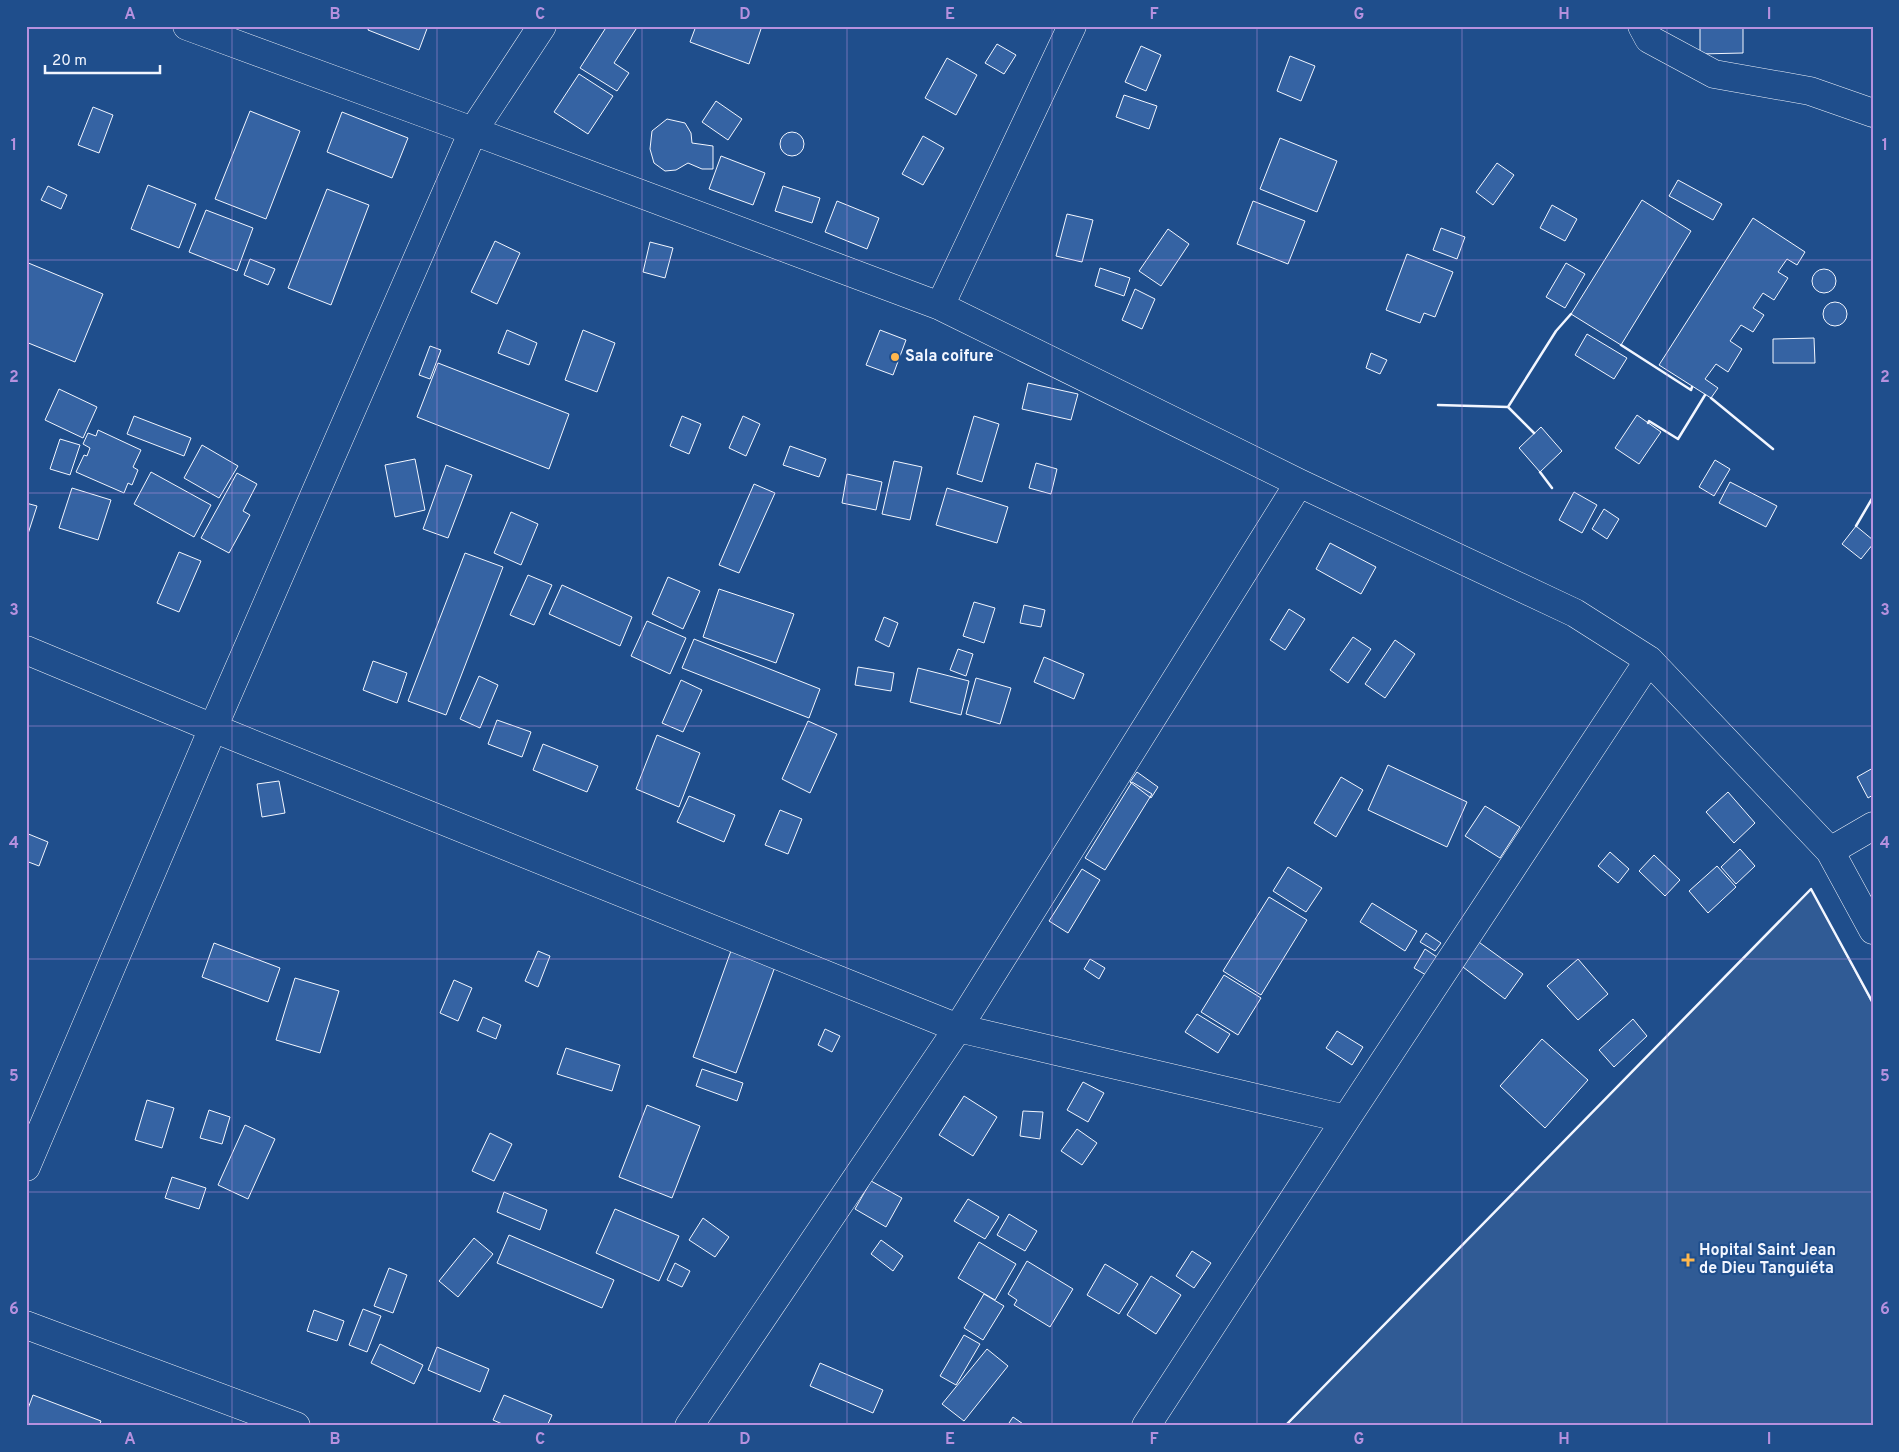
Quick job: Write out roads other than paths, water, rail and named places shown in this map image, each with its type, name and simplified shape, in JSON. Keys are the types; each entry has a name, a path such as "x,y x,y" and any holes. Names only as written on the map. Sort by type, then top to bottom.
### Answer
{"street":[{"path":"187,26 940,306 1299,483 1575,613 1649,660 1830,851 1873,930"},
{"path":"26,1167 213,728 473,131 542,26"},
{"path":"940,306 1072,26"},
{"path":"1642,26 1649,39 1714,74 1810,91 1873,113"},
{"path":"688,1426 958,1028 1299,483"},
{"path":"26,650 213,728 958,1028 1346,1120"},
{"path":"1146,1426 1649,660"},
{"path":"1830,851 1873,826"},
{"path":"26,1325 296,1426"}],"place":[{"name":"Sala coifure","path":"895,357"},
{"name":"Hopital Saint Jean de Dieu Tanguiéta","path":"1688,1260"}]}
